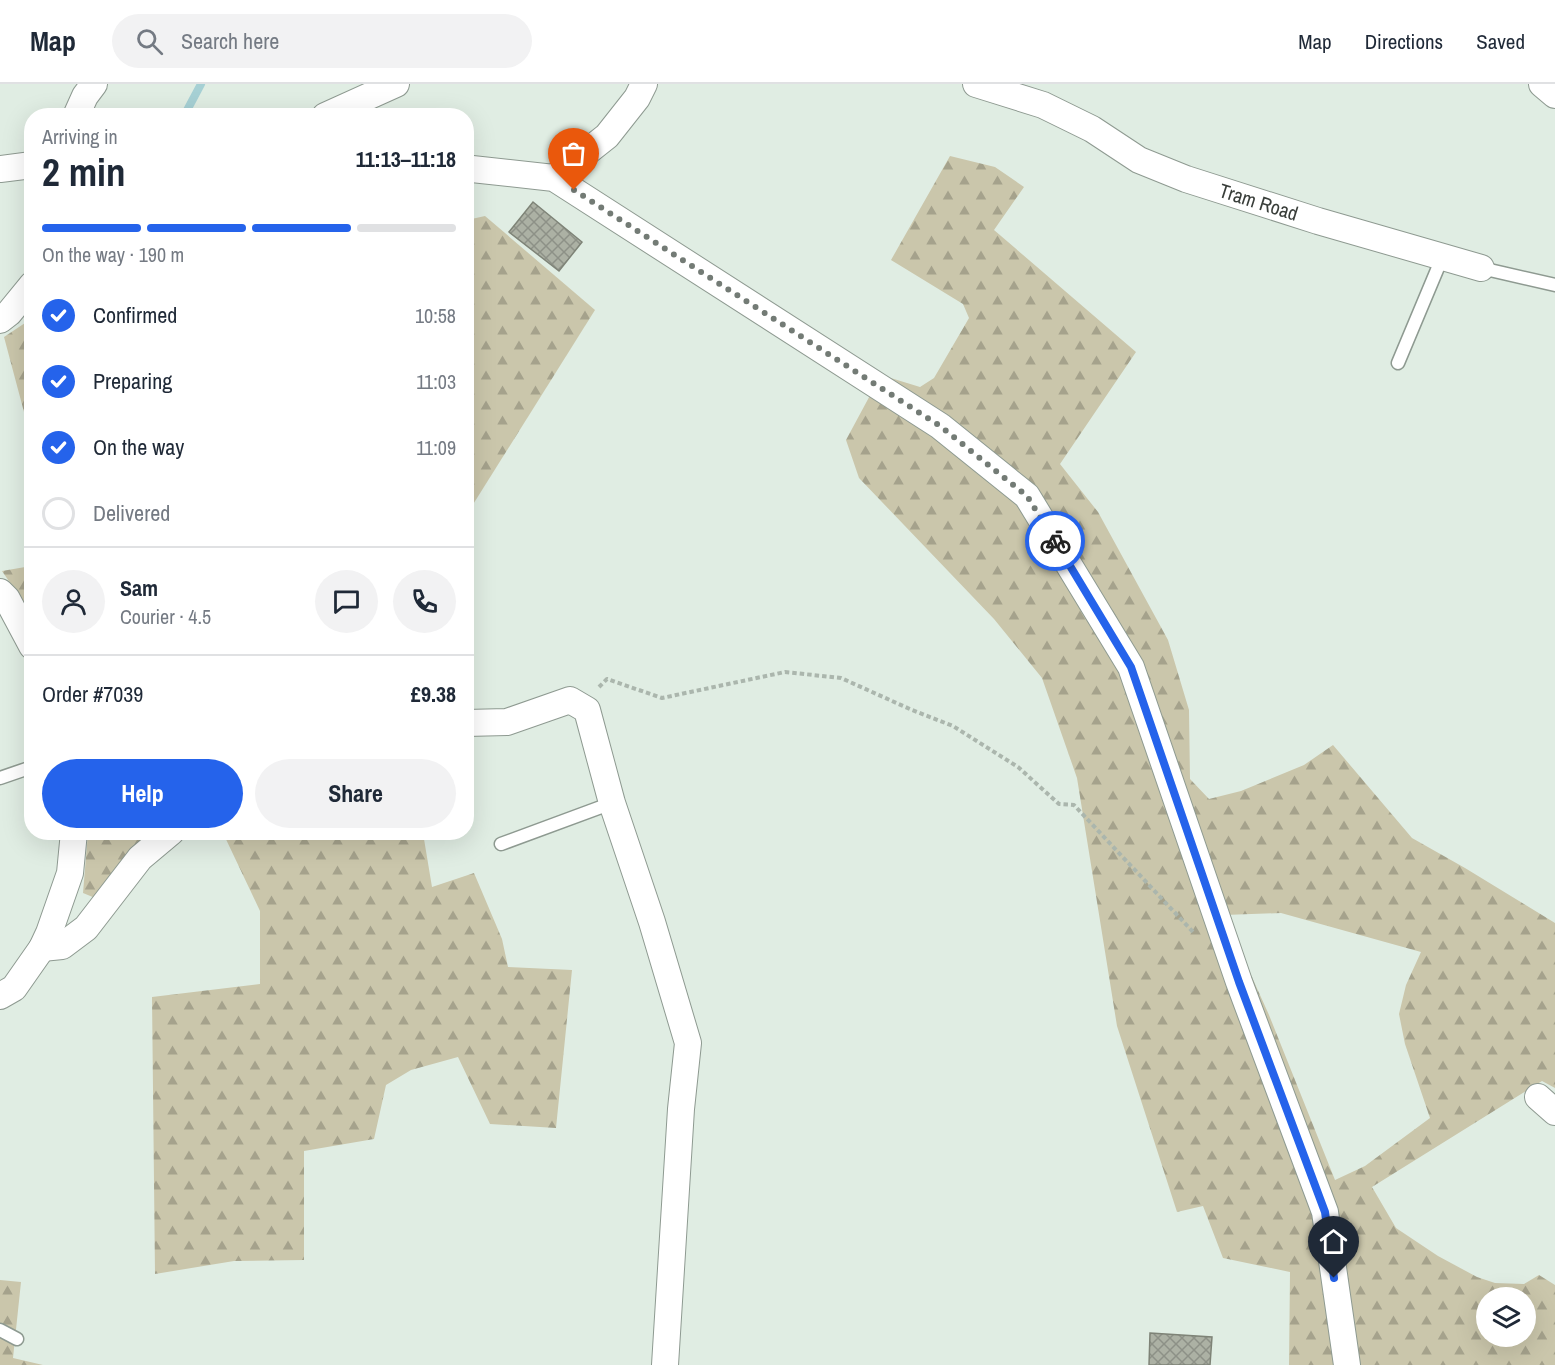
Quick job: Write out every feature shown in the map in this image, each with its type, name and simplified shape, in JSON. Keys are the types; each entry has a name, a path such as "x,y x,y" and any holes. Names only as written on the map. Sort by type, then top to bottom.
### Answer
{"street":[{"path":"80,108 94,84"},
{"path":"343,108 396,84"},
{"path":"554,178 607,136 637,98 644,84"},
{"name":"Tram Road","path":"976,84 1043,105 1092,129 1139,160 1186,179 1318,221 1481,268"},
{"path":"1542,84 1555,95"},
{"path":"0,169 24,166"},
{"path":"474,169 554,178 940,426 1027,496 1131,667 1239,982 1325,1212 1347,1365"},
{"path":"0,320 24,295"},
{"path":"0,592 7,599 24,631"},
{"path":"474,723 507,722 570,700 586,710 612,803 652,922 688,1043 681,1109 664,1365"},
{"path":"0,996 14,988 42,948 69,873 73,840"},
{"path":"42,948 62,946 86,928 140,858 161,840"}],"lane":[{"path":"1398,363 1442,258"},
{"name":"Tram Road","path":"1481,268 1555,285"},
{"path":"0,778 24,770"},
{"path":"501,844 612,803"},
{"path":"0,1330 18,1339"}],"path":[{"path":"579,706 608,679 662,698 785,672 841,678 953,726 1018,767 1059,804 1074,805 1200,939"}],"green space":[{"path":"950,156 995,167 1024,187 994,230 1136,352 1060,464 1098,512 1168,640 1189,710 1190,779 1209,799 1241,791 1304,765 1333,745 1412,838 1555,923 1555,1088 1542,1081 1372,1187 1396,1228 1438,1256 1477,1277 1495,1283 1524,1284 1539,1275 1555,1285 1555,1365 1289,1365 1290,1272 1223,1258 1203,1206 1177,1212 1117,1026 1077,778 1042,678 994,619 859,478 846,440 881,375 920,387 934,378 969,318 963,304 891,260","holes":["1281,913 1421,952 1406,985 1399,1014 1405,1044 1430,1118 1365,1166 1335,1180 1269,1015 1224,915"]},
{"path":"485,216 595,310 474,503 474,218"},
{"path":"24,324 24,412 4,337"},
{"path":"24,567 24,604 2,571"},
{"path":"87,840 152,840 100,900 83,893"},
{"path":"226,840 424,840 432,887 474,873 502,939 508,967 572,970 556,1128 490,1124 458,1057 411,1070 386,1085 374,1139 304,1151 304,1260 234,1261 155,1274 152,997 260,984 260,911"},
{"path":"0,1280 21,1282 13,1358 43,1365 0,1365"}],"building":[{"path":"533,202 582,242 559,271 509,232"},
{"path":"1150,1333 1212,1337 1210,1365 1149,1365"}],"waterway":[{"path":"188,108 201,84"}],"way so far":[{"path":"574,190 940,426 1027,496 1055,541"}],"route":[{"path":"1055,541 1131,667 1239,982 1325,1212 1334,1278"}]}
